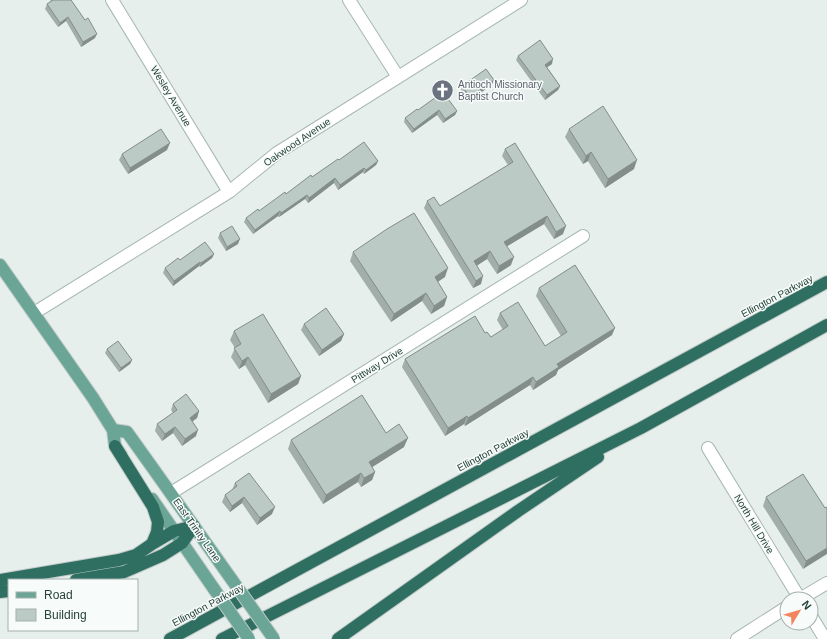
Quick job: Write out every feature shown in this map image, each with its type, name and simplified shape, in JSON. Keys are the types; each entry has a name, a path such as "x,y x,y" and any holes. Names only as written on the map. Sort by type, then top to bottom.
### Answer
{"highway":[{"name":"Ellington Parkway","path":"170,639 827,282"},
{"path":"222,639 642,428 827,326"},
{"path":"338,639 518,510 642,428"},
{"path":"115,446 153,507 158,522 157,532 152,544"},
{"path":"0,580 119,560 136,555 174,531 194,526"},
{"path":"82,579 124,572 163,554 182,543 194,526"}],"main road":[{"name":"East Trinity Lane","path":"0,265 89,392 113,430 115,446 249,639"},
{"name":"East Trinity Lane","path":"113,430 127,432 274,639"}],"street":[{"name":"Wesley Avenue","path":"112,0 229,192"},
{"path":"349,0 398,77"},
{"name":"Oakwood Avenue","path":"34,312 229,192 277,153 521,0"},
{"name":"Pittway Drive","path":"171,493 582,236"},
{"name":"North Hill Drive","path":"708,448 795,591"},
{"path":"814,591 827,583"},
{"path":"737,639 779,612"},
{"path":"819,629 825,639"}],"building":[{"path":"53,0 71,0 85,20 88,18 97,34 83,42 68,17 60,23 47,4"},
{"path":"540,40 553,59 545,65 560,86 547,95 518,56"},
{"path":"486,69 494,80 470,97 462,86"},
{"path":"443,92 457,111 445,119 439,110 414,129 405,118"},
{"path":"603,106 637,160 608,179 591,152 586,156 569,129"},
{"path":"161,129 170,143 130,168 122,154"},
{"path":"364,142 378,161 366,170 364,168 340,185 335,178 309,198 307,195 281,213 280,211 255,230 246,218 258,209 259,211 285,192 286,194 311,175 312,177 338,159 339,160"},
{"path":"515,143 566,226 556,232 547,216 504,242 514,257 499,266 490,251 474,261 483,276 476,281 427,201 434,197 440,206 513,162 505,149"},
{"path":"414,213 448,268 435,277 447,297 434,306 426,293 394,314 353,252"},
{"path":"232,226 240,239 227,247 220,233"},
{"path":"205,242 214,254 201,263 200,262 174,281 165,268 178,258 180,260"},
{"path":"575,265 615,328 557,364 559,367 536,382 533,377 468,418 467,416 448,428 405,359 475,316 485,333 487,332 491,337 508,326 500,313 518,302 545,346 567,332 539,288"},
{"path":"326,308 344,334 322,350 304,324"},
{"path":"263,314 301,376 271,394 248,357 242,361 234,348 241,344 234,331"},
{"path":"118,341 132,360 121,368 107,349"},
{"path":"186,394 199,411 190,418 198,430 185,439 175,427 165,434 157,424 177,410 173,404"},
{"path":"362,395 386,433 399,424 408,438 369,462 375,472 364,478 361,473 326,495 291,440"},
{"path":"249,473 275,507 260,518 244,497 232,506 225,495 237,486 235,483"},
{"path":"803,474 825,508 827,507 827,548 806,561 766,497"}],"place":[{"name":"Antioch Missionary Baptist Church","path":"443,90"}]}
